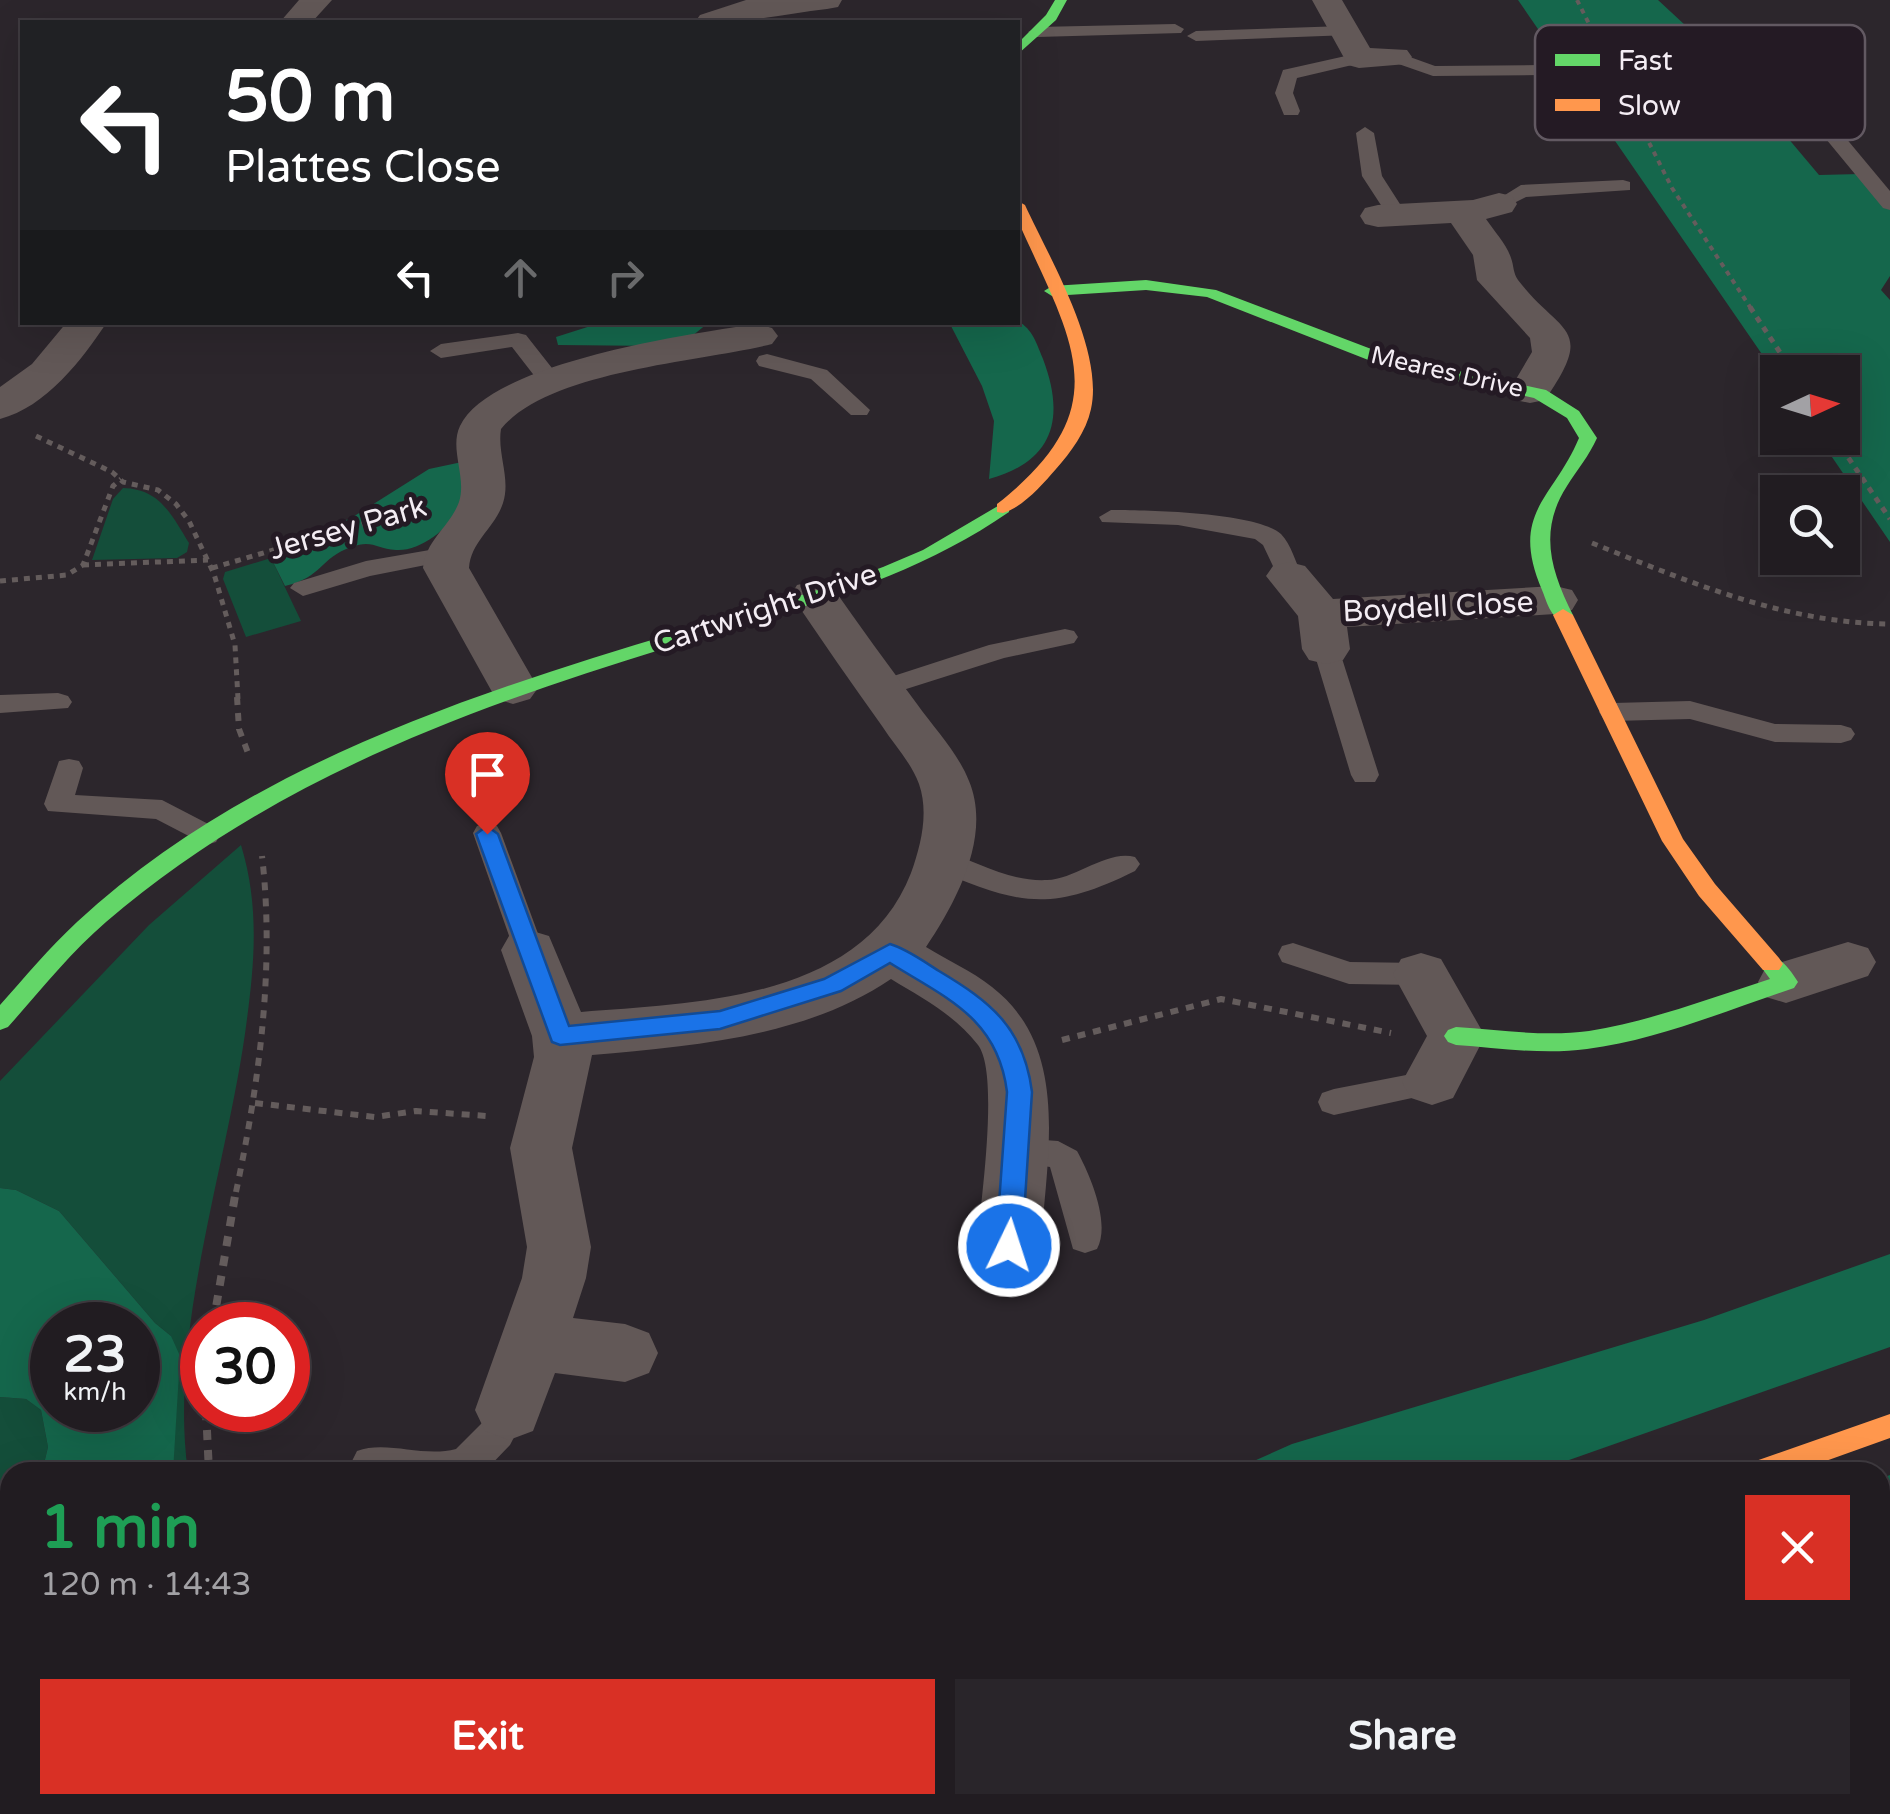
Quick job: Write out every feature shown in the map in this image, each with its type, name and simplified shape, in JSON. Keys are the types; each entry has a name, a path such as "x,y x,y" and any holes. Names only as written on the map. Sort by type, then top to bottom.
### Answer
{"street":[{"path":"297,20 316,0"},
{"path":"1020,48 1061,0"},
{"path":"1327,0 1352,45 1396,57"},
{"path":"716,20 751,8 808,1"},
{"path":"1387,216 1462,212 1502,204"},
{"name":"Cartwright Drive","path":"0,1021 98,917 206,835 276,789 401,728 512,688 868,578 958,538 1029,486 1061,450 1084,405 1085,380 1020,209"},
{"path":"1462,212 1492,255 1496,280 1550,335 1552,352 1530,391"},
{"name":"Meares Drive","path":"1052,291 1146,285 1200,291 1382,359 1462,380 1530,391 1564,408 1583,426 1588,438 1543,508 1540,522"},
{"path":"13,418 85,325"},
{"path":"484,488 481,424 508,398 551,382 706,342 762,340"},
{"name":"Jersey Park","path":"484,488 478,509 447,554 446,568 512,688"},
{"path":"1540,522 1538,557 1555,600 1613,712 1660,817 1689,866 1786,982"},
{"name":"Boydell Close","path":"1289,576 1324,632 1555,600"},
{"path":"560,1036 720,1020 832,985 890,952 916,920 942,861 950,818 943,779 814,595"},
{"path":"510,1410 559,1247 540,1148 560,1077 560,1036 528,950"},
{"path":"890,952 972,1002 1002,1033 1012,1053 1019,1092 1009,1246"},
{"path":"1421,974 1446,1055 1523,1042 1584,1040 1660,1023 1848,962"},
{"path":"532,1341 625,1353"},
{"path":"1788,1462 1890,1426"}],"lane":[{"path":"1037,32 1175,29"},
{"path":"1196,36 1352,45"},
{"path":"1291,111 1284,93 1289,74 1352,45"},
{"path":"1396,57 1432,71 1535,70"},
{"path":"1365,133 1372,176 1387,216"},
{"path":"1836,140 1890,204"},
{"path":"1502,204 1521,191 1623,186"},
{"path":"441,351 518,340 551,382"},
{"path":"762,340 832,380 859,410"},
{"name":"Boydell Close","path":"1110,517 1178,518 1264,533 1274,541 1289,576"},
{"name":"Jersey Park","path":"303,588 366,569 447,554"},
{"name":"Boydell Close","path":"1324,632 1364,775"},
{"path":"881,689 980,656 1065,637"},
{"path":"0,704 58,702"},
{"path":"1613,712 1690,710 1775,733 1840,734"},
{"path":"70,768 58,804 147,807 176,816 206,835"},
{"path":"487,834 528,950"},
{"path":"942,861 1038,894 1086,883 1125,864"},
{"path":"1293,954 1348,973 1421,974"},
{"path":"1334,1102 1446,1055"},
{"path":"1016,1151 1058,1154 1065,1160 1083,1216 1085,1239"},
{"path":"468,1462 482,1456 496,1441 510,1410"}],"path":[{"path":"1577,0 1590,25"},
{"path":"1648,140 1672,188 1782,355"},
{"path":"13,418 120,479 158,490 176,504 212,568 235,646 242,742 276,789"},
{"path":"1847,455 1890,518"},
{"path":"83,565 113,486 120,479"},
{"name":"Jersey Park","path":"212,568 484,488"},
{"path":"1540,522 1748,600 1829,620 1890,624"},
{"path":"0,580 67,575 83,565 208,560"},
{"path":"216,1302 254,1104 268,943 267,888 258,838 254,830 234,816"},
{"path":"1012,1053 1221,998 1446,1055"},
{"path":"254,1104 361,1116 446,1112 547,1123"},
{"path":"207,1432 209,1462"}],"green space":[{"path":"1518,0 1658,0 1685,25 1535,25"},
{"path":"1614,140 1790,140 1819,175 1860,174 1890,207 1890,276 1881,290 1890,300 1890,542 1860,498 1860,475 1844,475 1831,455 1860,455 1860,355 1763,355"},
{"path":"1020,323 1031,332 1050,380 1053,418 1041,448 1028,461 989,479 994,421 982,386 951,326"},
{"path":"594,325 706,325 686,341 660,346 558,345 556,337"},
{"path":"462,462 463,487 458,510 436,535 406,549 370,544 351,547 333,556 307,578 285,586 271,558 356,515 429,469"},
{"path":"123,488 146,493 163,505 189,543 187,552 177,558 92,560 113,499"},
{"path":"271,558 301,621 246,637 223,579 225,572"},
{"path":"241,845 253,910 250,997 193,1302 180,1302 180,1432 185,1432 187,1462 173,1462 171,1336 160,1327 160,1302 137,1302 59,1211 16,1190 0,1188 0,1081 149,925"},
{"path":"0,1188 16,1190 59,1211 137,1302 30,1302 30,1402 0,1397"},
{"path":"1890,1254 1890,1347 1563,1462 1252,1462 1292,1444 1704,1320"},
{"path":"160,1327 171,1336 180,1356 174,1462 44,1462 48,1447 45,1432 160,1432"},
{"path":"0,1397 30,1402 30,1432 45,1432 48,1447 44,1462 0,1462"}],"traffic: fast":[{"path":"1020,48 1051,17 1061,0"},
{"path":"1052,291 1146,285 1210,293 1382,359 1540,394 1573,415 1588,438 1549,502 1539,534 1542,564 1563,615"},
{"path":"0,1021 98,916 164,863 232,817 302,778 374,744 524,687 890,571 967,533 1003,508"},
{"path":"1456,1036 1538,1042 1587,1040 1662,1023 1786,982 1771,964"}],"traffic: slow":[{"path":"1003,508 1062,451 1083,407 1081,361 1073,334 1020,210"},
{"path":"1563,615 1673,841 1707,890 1771,964"},
{"path":"1788,1462 1890,1426"}],"route":[{"path":"487,834 560,1036 720,1020 832,985 867,969 890,952 972,1002 1002,1033 1017,1073 1009,1246"}]}
